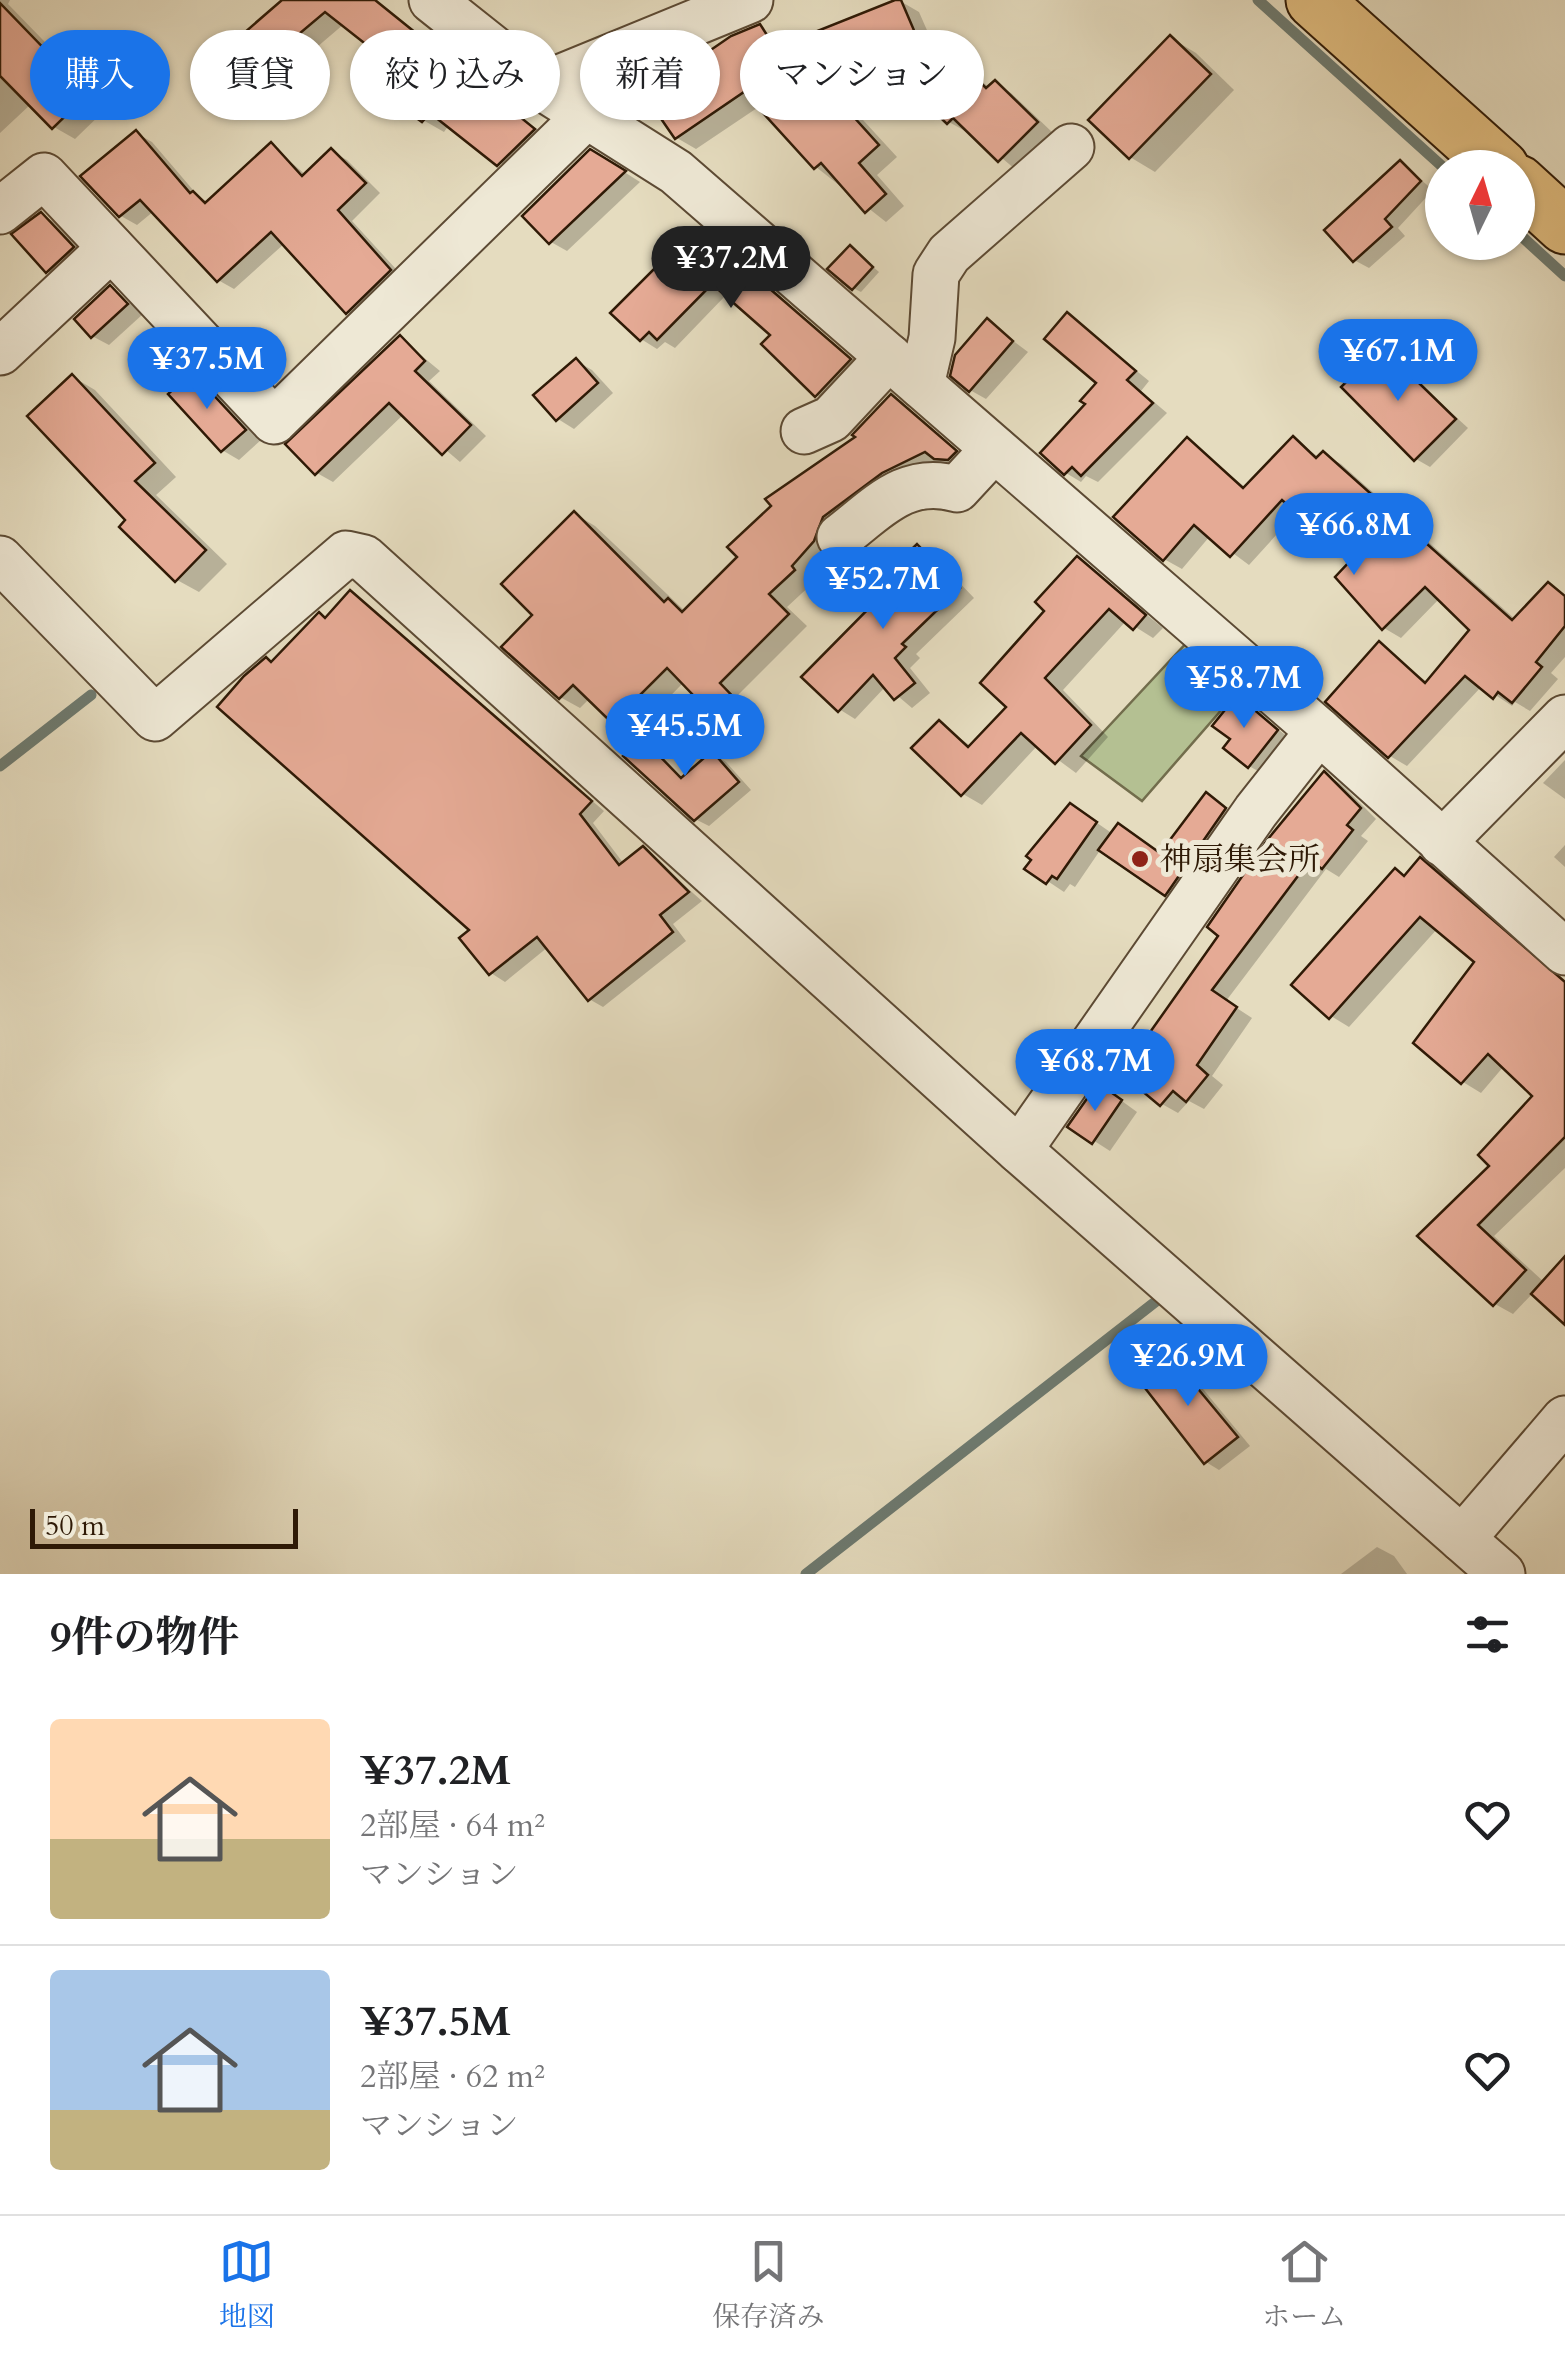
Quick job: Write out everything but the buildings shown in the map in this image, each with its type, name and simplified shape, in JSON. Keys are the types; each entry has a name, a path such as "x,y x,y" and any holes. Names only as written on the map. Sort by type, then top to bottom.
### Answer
{"main road":[{"path":"1314,0 1480,150"},
{"path":"1535,199 1565,226"}],"street":[{"path":"432,0 470,30"},
{"path":"560,78 750,0"},
{"path":"0,211 44,176 274,421 582,120"},
{"path":"595,120 676,172 1319,731 1565,952"},
{"path":"804,431 831,419 905,371 932,338 936,274 950,254 1071,147"},
{"path":"0,352 111,248"},
{"path":"840,537 912,487 934,482 957,489 994,449"},
{"path":"0,559 155,718 346,554 364,558 1019,1150 1502,1574"},
{"path":"1442,844 1565,718"},
{"path":"1019,1150 1256,810 1319,731"},
{"path":"1462,1539 1565,1419"}],"green space":[{"path":"1191,638 1244,684 1142,801 1081,756"}],"waterway":[{"path":"1258,0 1425,151"},
{"path":"1535,249 1565,276"},
{"path":"0,766 91,695"},
{"path":"806,1574 1159,1299"}],"place":[{"name":"神扇集会所","path":"1140,859"}]}
